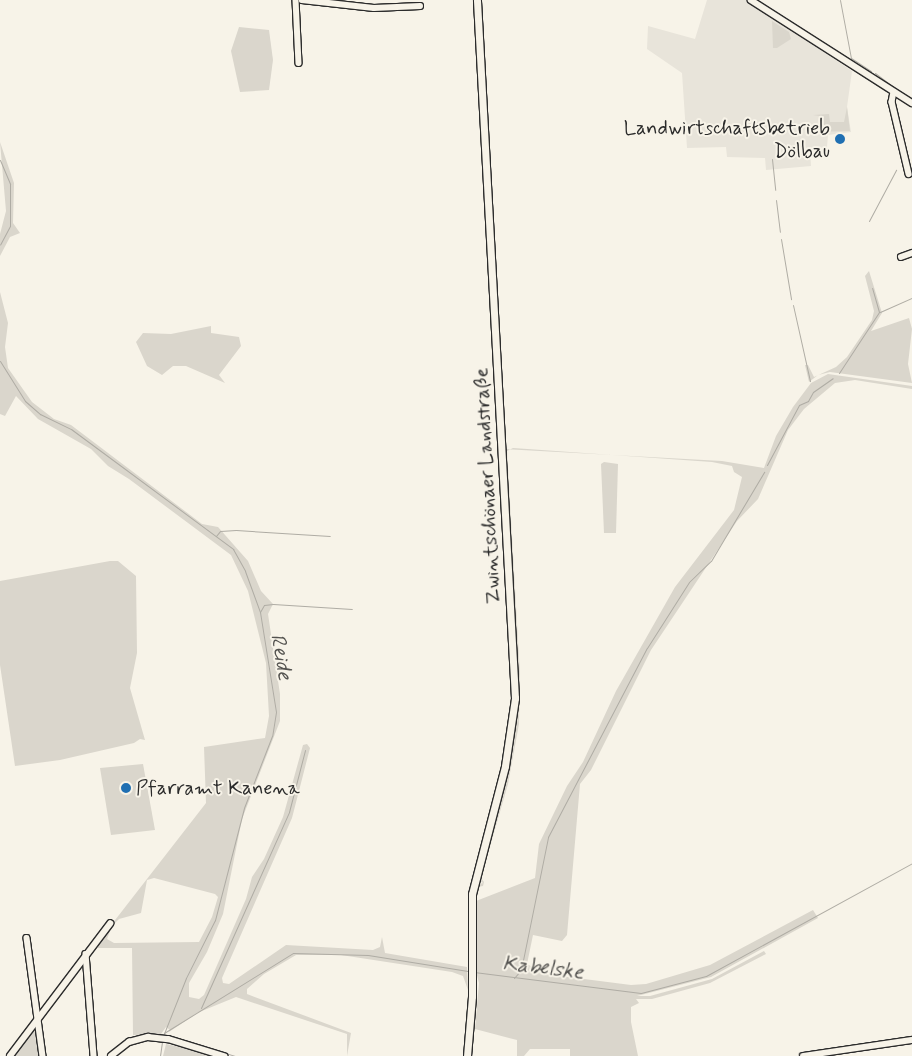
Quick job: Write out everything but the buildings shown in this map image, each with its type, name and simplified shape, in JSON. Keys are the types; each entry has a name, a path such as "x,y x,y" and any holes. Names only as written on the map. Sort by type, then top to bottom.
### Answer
{"main road":[{"name":"Zwintschönaer Landstraße","path":"467,1056 472,977 472,894 505,766 515,698 477,0"}],"street":[{"path":"296,0 299,63"},
{"path":"302,0 374,8 420,6"},
{"path":"373,0 374,8"},
{"path":"751,0 912,103"},
{"path":"894,92 892,102 909,174"},
{"path":"901,257 912,253"},
{"path":"10,1056 110,924"},
{"path":"27,938 43,1056"},
{"path":"86,954 94,1056"},
{"path":"111,1056 134,1040 157,1037 224,1056"},
{"path":"803,1056 909,1040"}],"shaded area":[{"path":"707,0 746,0 852,71 847,107 851,132 828,135 827,147 810,149 811,166 766,170 765,158 727,157 726,147 687,148 682,73 647,49 648,26 695,39"},
{"path":"772,21 789,32 791,39 777,48 773,48"},
{"path":"239,27 269,30 273,60 269,90 240,92 231,51"},
{"path":"847,107 850,131 816,132 824,127 820,116 813,115 829,114 830,122 844,122"},
{"path":"0,142 14,183 13,223 20,233 10,237 0,256 0,234 6,211"},
{"path":"869,271 882,313 871,331 909,318 912,329 908,364 912,383 830,372 819,375 836,367 847,357 872,320 874,311 865,276"},
{"path":"0,292 8,323 5,347 8,368 32,402 54,419 71,425 202,524 218,527 248,561 261,591 273,604 268,614 280,694 280,721 242,819 223,914 207,952 189,983 189,997 199,999 204,995 246,899 252,877 264,859 283,817 303,745 307,744 310,748 292,818 222,978 223,983 229,984 286,945 373,950 380,947 382,937 385,953 467,967 468,990 463,976 452,972 341,955 296,955 264,974 247,989 247,994 351,1033 347,1056 347,1034 236,997 197,1013 169,1032 170,1030 166,1027 161,1034 133,1035 132,948 98,948 98,942 206,803 204,747 265,738 269,716 266,663 248,591 231,555 129,479 108,466 91,449 38,419 16,396 5,416 0,414","holes":["154,878 215,894 218,897 212,917 199,942 114,943 107,939 112,926 119,919 141,913 147,880"]},
{"path":"211,326 211,333 239,337 241,346 219,375 225,383 186,366 173,366 162,375 147,366 136,342 143,333 171,334"},
{"path":"805,365 808,365 814,377 817,375 809,382"},
{"path":"828,374 912,386 912,389 855,380 835,383 804,409 788,430 758,499 737,521 651,650 591,770 580,784 567,935 562,941 533,935 527,964 545,974 631,985 646,984 710,965 813,910 818,918 711,977 637,996 650,996 712,979 764,951 766,954 710,983 652,999 636,999 639,1003 631,1007 631,1022 638,1056 570,1056 570,1049 530,1049 524,1056 517,1056 517,1040 475,1029 479,983 474,964 473,902 476,885 483,883 478,879 514,729 505,449 510,449 507,451 520,674 519,724 508,784 481,878 484,882 483,886 477,887 476,901 535,878 539,844 567,786 583,762 616,691 675,587 734,510 742,477 734,472 732,466 712,462 609,455 722,461 764,468 776,436 793,407 811,383"},
{"path":"604,462 618,464 616,533 604,533 601,464"},
{"path":"118,561 136,576 137,653 130,688 145,740 140,739 134,743 60,760 15,766 0,665 0,581"},
{"path":"143,764 155,830 111,835 100,768"},
{"path":"36,1028 41,1056 13,1056 34,1029"},
{"path":"166,1044 184,1048 209,1056 163,1056"}],"waterway":[{"path":"840,0 851,58 871,71"},
{"path":"852,69 886,91"},
{"path":"875,73 895,88"},
{"path":"772,159 775,190"},
{"name":"Reide","path":"0,160 10,184 10,226 0,245"},
{"path":"869,221 896,170"},
{"path":"776,200 780,232"},
{"path":"781,239 791,299"},
{"path":"839,373 879,312 872,288"},
{"path":"880,312 912,298"},
{"path":"793,305 810,381"},
{"name":"Reide","path":"0,361 25,401 40,414 71,429 233,549 245,571 260,612 276,712 272,736 244,808 215,920 186,978 163,1036"},
{"path":"767,465 799,405 808,401 813,392 833,378"},
{"path":"514,978 521,970 548,837 647,648 689,582 711,561 764,472"},
{"path":"216,536 220,531 236,530 330,536"},
{"path":"260,612 264,605 273,604 352,609"},
{"path":"201,1008 289,812 305,750"},
{"name":"Kabelske","path":"474,972 641,993 706,976 912,863"},
{"name":"Kabelske","path":"164,1033 293,953 368,955 468,971"},
{"path":"164,1034 204,1046"},
{"name":"Reide","path":"160,1056 162,1042"},
{"path":"209,1048 235,1056"}],"place":[{"name":"Landwirtschaftsbetrieb Dölbau","path":"840,139"},
{"name":"Pfarramt Kanena","path":"126,788"}]}
